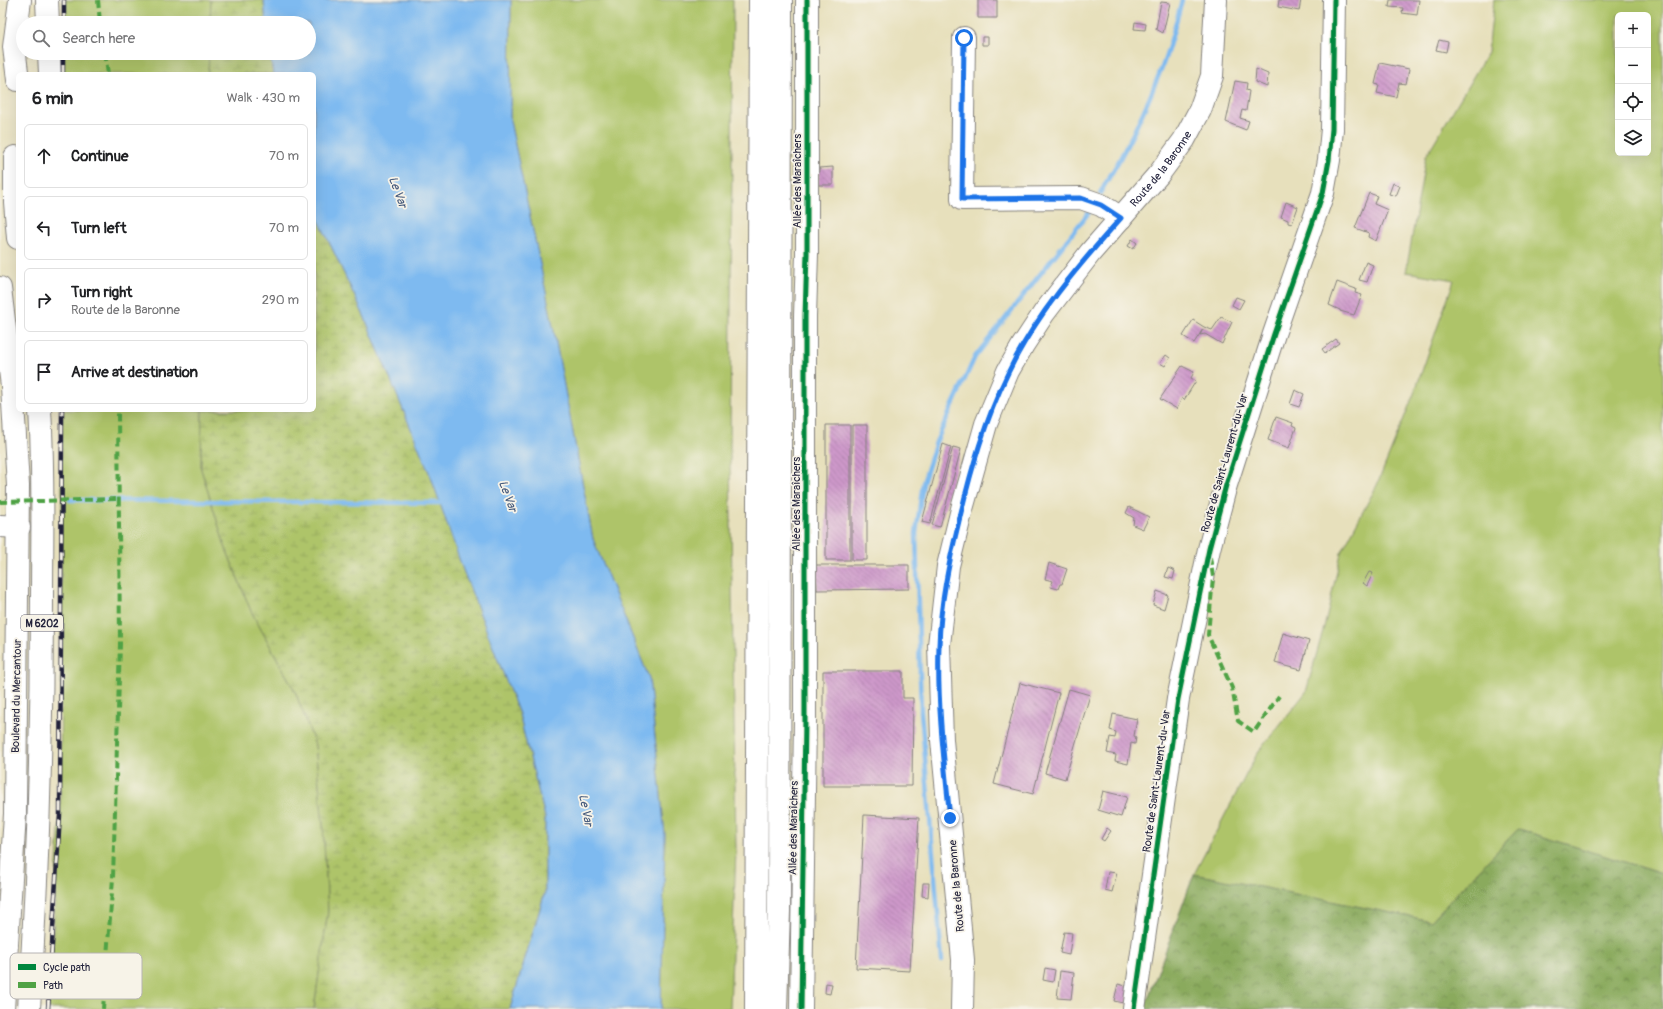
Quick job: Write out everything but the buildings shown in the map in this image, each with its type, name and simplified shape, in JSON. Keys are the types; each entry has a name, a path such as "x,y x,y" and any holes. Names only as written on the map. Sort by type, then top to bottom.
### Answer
{"main road":[{"path":"18,16 20,0"},
{"path":"47,0 48,16"},
{"path":"756,1009 760,0"},
{"path":"776,1009 779,896 781,0"},
{"name":"Allée des Maraîchers","path":"800,1009 805,720 807,0"},
{"name":"Route de la Baronne","path":"962,1009 963,960 942,740 939,652 948,566 980,442 1008,371 1044,313 1090,253 1159,174 1180,146 1200,110 1212,76 1216,0"},
{"name":"Route de Saint-Laurent-du-Var","path":"1134,1009 1178,700 1209,549 1230,470 1274,334 1323,193 1329,160 1332,129 1334,0"},
{"path":"16,31 14,47 17,72"},
{"path":"964,38 962,199 1081,198 1101,205 1121,218"},
{"path":"49,60 50,72"},
{"path":"0,72 16,79"},
{"path":"11,158 16,220"},
{"name":"Boulevard du Mercantour","path":"0,288 16,442 9,526 14,814 11,895 3,1009"},
{"name":"M 6202","path":"32,953 40,797 42,441 40,412"},
{"path":"42,441 47,412"},
{"name":"M 6202","path":"29,1009 30,999"}],"green space":[{"path":"64,0 211,0 210,16 64,16"},
{"path":"211,0 264,0 265,16 210,16"},
{"path":"511,0 733,0 730,454 736,850 730,1009 661,1009 665,835 649,678 593,539 551,316 510,121"},
{"path":"1494,0 1663,0 1663,874 1518,829 1431,921 1194,874 1258,752 1306,692 1327,616 1341,553 1377,485 1415,391 1454,280 1406,272 1426,156 1488,52"},
{"path":"63,60 209,60 208,72 63,72"},
{"path":"209,60 271,60 273,72 208,72"},
{"path":"316,214 365,318 431,477 463,570 519,714 545,817 545,892 510,1009 314,1009 328,911 323,824 315,745 295,691 251,611 225,546 201,469 202,412 316,412"},
{"path":"62,412 202,412 201,469 225,546 251,611 295,691 315,745 323,824 328,911 314,1009 48,1009 49,999 142,999 142,953 51,953 60,815"},
{"path":"1518,829 1663,874 1663,1009 1144,1009 1194,874 1431,921"}],"water":[{"name":"Le Var","path":"264,0 511,0 510,121 551,316 593,539 649,678 665,835 661,1009 510,1009 545,892 545,817 519,714 463,570 431,477 365,318 316,214 316,72 273,72 271,60 316,60 316,16 265,16"}],"waterway":[{"path":"1100,193 1134,132 1149,100 1168,51 1182,0"},
{"path":"942,961 921,712 916,533 923,483 936,442 975,357 1090,211"},
{"path":"70,500 445,503"}],"railway":[{"path":"64,0 64,16"},
{"path":"63,60 63,72"},
{"path":"51,953 60,815 62,412"},
{"path":"48,1009 49,999"}],"marked path":[{"path":"98,0 99,16"},
{"path":"106,60 108,72"},
{"path":"107,953 113,878 120,644 118,412"},
{"path":"0,502 118,499"},
{"path":"1210,557 1213,577 1208,635 1232,688 1238,721 1254,732 1279,696"},
{"path":"103,1009 104,999"}],"cycle path":[{"path":"801,1009 805,720 807,0"},
{"path":"1134,1009 1178,699 1209,549 1226,485 1274,334 1323,193 1329,160 1332,129 1334,0"}],"route":[{"path":"950,818 942,740 938,645 948,566 980,442 1008,371 1023,345 1044,313 1090,253 1121,218 1101,205 1081,198 962,199 964,38"}]}
